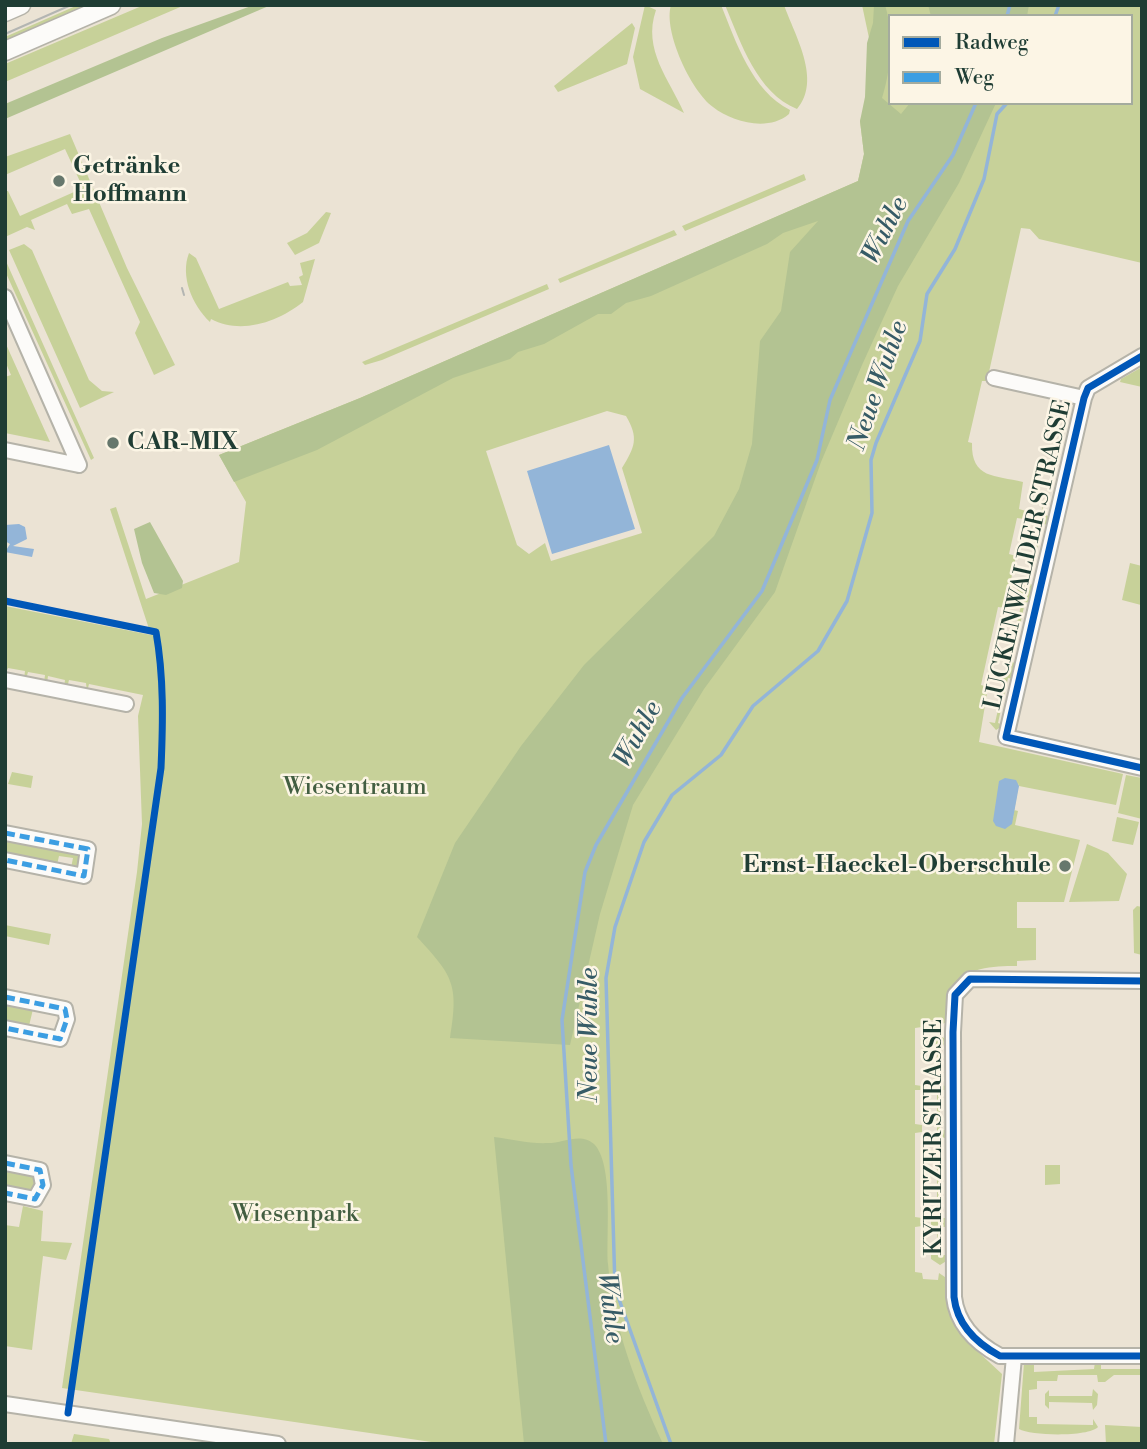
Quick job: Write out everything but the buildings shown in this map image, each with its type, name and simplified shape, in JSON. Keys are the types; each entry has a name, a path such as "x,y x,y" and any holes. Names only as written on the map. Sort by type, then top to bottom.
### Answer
{"main road":[{"path":"5,12 21,5"},
{"path":"5,51 111,5"}],"street":[{"path":"5,297 79,464 5,450"},
{"name":"LUCKENWALDER STRASSE","path":"1142,356 1088,388 1084,398 1006,737 1142,768"},
{"path":"994,378 1084,398"},
{"path":"5,680 126,704"},
{"path":"5,832 88,849 84,876 5,860"},
{"name":"KYRITZER STRASSE","path":"1014,1357 1000,1356 988,1350 962,1325 956,1312 954,995 970,979 1142,981"},
{"path":"5,997 65,1009 66,1019 60,1039 5,1028"},
{"path":"5,1163 40,1170 43,1185 35,1199 5,1194"},
{"path":"1006,1444 1014,1357 1142,1356"},
{"path":"5,1404 278,1444"}],"green space":[{"path":"78,5 88,5 5,42 5,37"},
{"path":"144,5 185,5 5,82 5,64"},
{"path":"254,5 271,5 5,119 5,104 162,38"},
{"path":"645,5 656,10 652,38 655,51 684,113 640,89 633,57"},
{"path":"671,5 721,5 739,49 755,78 777,102 790,110 789,114 771,123 750,123 730,117 713,107 696,88 681,60 671,30"},
{"path":"725,5 784,5 800,44 807,72 804,97 797,109 771,91 761,79 744,50"},
{"path":"862,5 1142,5 1142,263 1039,239 1030,229 1021,228 987,381 982,381 968,442 972,443 973,455 980,469 994,476 1023,482 1019,509 1026,511 1024,519 1017,518 1009,554 1016,556 1005,608 998,607 981,685 988,687 979,742 1123,774 1116,805 1019,786 1019,783 1014,810 1018,811 1015,825 1080,840 1064,902 1017,902 1017,928 1036,928 1036,960 1017,961 1017,966 980,969 964,976 950,989 945,1023 934,1027 934,1020 922,1021 922,1027 915,1028 915,1085 922,1086 922,1090 915,1090 915,1124 922,1125 922,1132 915,1133 915,1217 922,1218 922,1226 915,1227 915,1272 922,1273 923,1279 938,1280 939,1273 948,1279 951,1317 975,1344 974,1348 1002,1374 994,1444 445,1444 62,1388 137,872 142,824 138,716 143,695 89,684 87,692 86,683 69,680 67,688 64,687 65,680 48,676 47,683 44,683 45,675 28,672 24,679 25,671 8,668 5,675 5,606 151,635 110,509 116,507 146,599 239,562 246,502 219,455 360,398 858,181 864,154 860,121 866,105 872,52","holes":["607,411 626,416 633,430 634,442 622,468 642,533 551,561 545,543 529,554 517,545 486,451"]},
{"path":"874,5 885,5 888,16 888,76 882,98 901,114 908,105 995,105 959,183 898,286 862,365 821,462 775,592 704,689 633,805 600,914 570,1045 450,1038 454,1005 450,982 439,962 417,937 455,843 521,746 584,665 714,536 739,489 752,444 760,341 781,311 790,252 818,221 783,233 767,244 651,296 626,303 611,314 598,314 544,344 518,352 510,359 453,378 317,450 234,482 219,455 360,398 858,181 864,154 860,121 865,97 867,43 873,23"},
{"path":"928,5 1029,5 1027,14 930,14"},
{"path":"632,23 635,28 627,64 558,92 554,86"},
{"path":"70,134 127,268 175,365 154,375 135,333 140,322 89,209 72,214 67,204 31,220 35,230 27,227 5,237 5,191 8,191 20,216 83,188 65,149 5,175 5,157"},
{"path":"804,174 806,180 685,231 682,226"},
{"path":"326,212 331,213 319,243 295,255 287,243 307,233"},
{"path":"674,230 677,235 560,283 558,279"},
{"path":"24,244 32,250 89,380 102,391 114,392 80,408 9,250"},
{"path":"189,253 196,258 219,309 288,282 290,286 302,285 299,277 303,275 300,263 315,259 303,302 271,320 235,326 211,319 210,322 198,307 187,280"},
{"path":"5,259 94,458 91,460 5,271"},
{"path":"547,284 549,289 382,360 365,365 362,362"},
{"path":"5,342 50,442 5,433 5,377 11,375 5,361"},
{"path":"1142,367 1142,387 1120,382 1121,379"},
{"path":"1044,500 1042,515 1051,516 1049,525 1043,524 1035,557 1032,556 1039,523 1032,521 1034,513 1041,514"},
{"path":"150,522 183,581 182,588 166,595 154,593 142,563 134,529"},
{"path":"1130,563 1142,566 1141,605 1122,600"},
{"path":"1027,582 1036,587 1032,603 1025,602 1012,662 1018,664 1015,679 1008,678 998,723 1004,725 996,730 989,722 995,723 1004,683 997,681 999,675 1005,676 1022,601 1015,599 1019,583 1026,585"},
{"path":"12,772 33,776 31,788 8,784"},
{"path":"1126,775 1142,778 1142,819 1118,813"},
{"path":"1117,817 1139,822 1133,845 1112,841"},
{"path":"5,837 79,852 80,864 71,868 73,858 59,856 57,865 5,854"},
{"path":"1087,844 1108,853 1127,874 1119,901 1069,902"},
{"path":"1137,906 1142,907 1142,955 1134,953 1133,910"},
{"path":"5,925 51,934 49,945 5,936"},
{"path":"5,1003 33,1009 29,1026 5,1021"},
{"path":"933,1038 944,1038 947,1044 940,1045 940,1085 947,1086 947,1090 940,1090 940,1130 947,1130 947,1138 940,1138 941,1218 947,1218 948,1227 940,1227 941,1255 948,1255 948,1260 940,1265 931,1259 931,1255 938,1255 937,1227 931,1227 931,1216 937,1216 937,1141 930,1141 930,1133 937,1132 937,1091 930,1090 930,1086 937,1085 937,1045 930,1044"},
{"path":"494,1137 541,1143 583,1139 594,1144 600,1154 607,1183 608,1264 615,1311 635,1379 663,1444 524,1444"},
{"path":"1045,1165 1060,1165 1060,1184 1045,1185"},
{"path":"5,1169 33,1175 38,1180 31,1192 5,1188"},
{"path":"23,1206 43,1211 41,1241 72,1243 66,1260 43,1256 32,1350 5,1346 5,1225 19,1227"},
{"path":"1034,1362 1034,1372 1094,1369 1095,1362 1101,1362 1101,1369 1142,1369 1142,1375 1114,1375 1105,1382 1098,1382 1097,1375 1058,1375 1057,1381 1037,1381 1037,1389 1029,1390 1029,1417 1037,1417 1037,1424 1093,1425 1093,1419 1098,1427 1084,1433 1035,1433 1019,1429 1024,1363"},
{"path":"1093,1389 1098,1394 1097,1405 1093,1410 1092,1403 1049,1402 1049,1409 1045,1405 1045,1394 1049,1390 1049,1396 1092,1396"},
{"path":"1105,1425 1142,1427 1142,1444 1106,1444"},
{"path":"74,1434 109,1439 111,1444 71,1444"}],"water":[{"path":"609,445 635,529 552,554 527,471"},
{"path":"19,524 25,527 27,539 13,546 34,549 32,557 5,552 10,544 5,541 5,525"},
{"path":"1005,778 1016,780 1019,786 1012,824 1005,829 996,826 993,821 999,781"}],"waterway":[{"name":"Wuhle","path":"1008,14 1010,5"},
{"name":"Neue Wuhle","path":"1056,14 1059,5"},
{"name":"Wuhle","path":"606,1444 571,1165 562,1020 585,872 596,845 682,698 762,591 817,460 830,400 908,221 953,155 975,105"},
{"name":"Neue Wuhle","path":"671,1444 615,1288 606,978 615,927 644,842 672,795 721,755 753,706 818,651 847,601 872,513 871,460 876,443 920,341 927,294 955,249 984,179 997,114 1005,105"}],"tram line":[{"path":"5,34 71,5"},
{"path":"182,288 184,295"}],"marked path":[{"path":"5,833 88,849 84,876 5,860"},
{"path":"5,997 65,1009 67,1019 60,1039 5,1028"},
{"path":"5,1163 40,1170 43,1185 35,1199 5,1193"}],"cycle path":[{"path":"1142,356 1088,388 1084,398 1006,737 1142,768"},
{"path":"5,601 156,632 162,683 161,768 68,1413"},
{"path":"1142,981 970,979 955,995 953,1032 954,1297 959,1316 976,1339 1000,1356 1142,1356"}],"place":[{"name":"Getränke Hoffmann","path":"59,181"},
{"name":"CAR-MIX","path":"113,443"},
{"name":"Ernst-Haeckel-Oberschule","path":"1065,866"}],"park label":[{"name":"Wiesentraum","path":"355,788"},
{"name":"Wiesenpark","path":"295,1215"}]}
